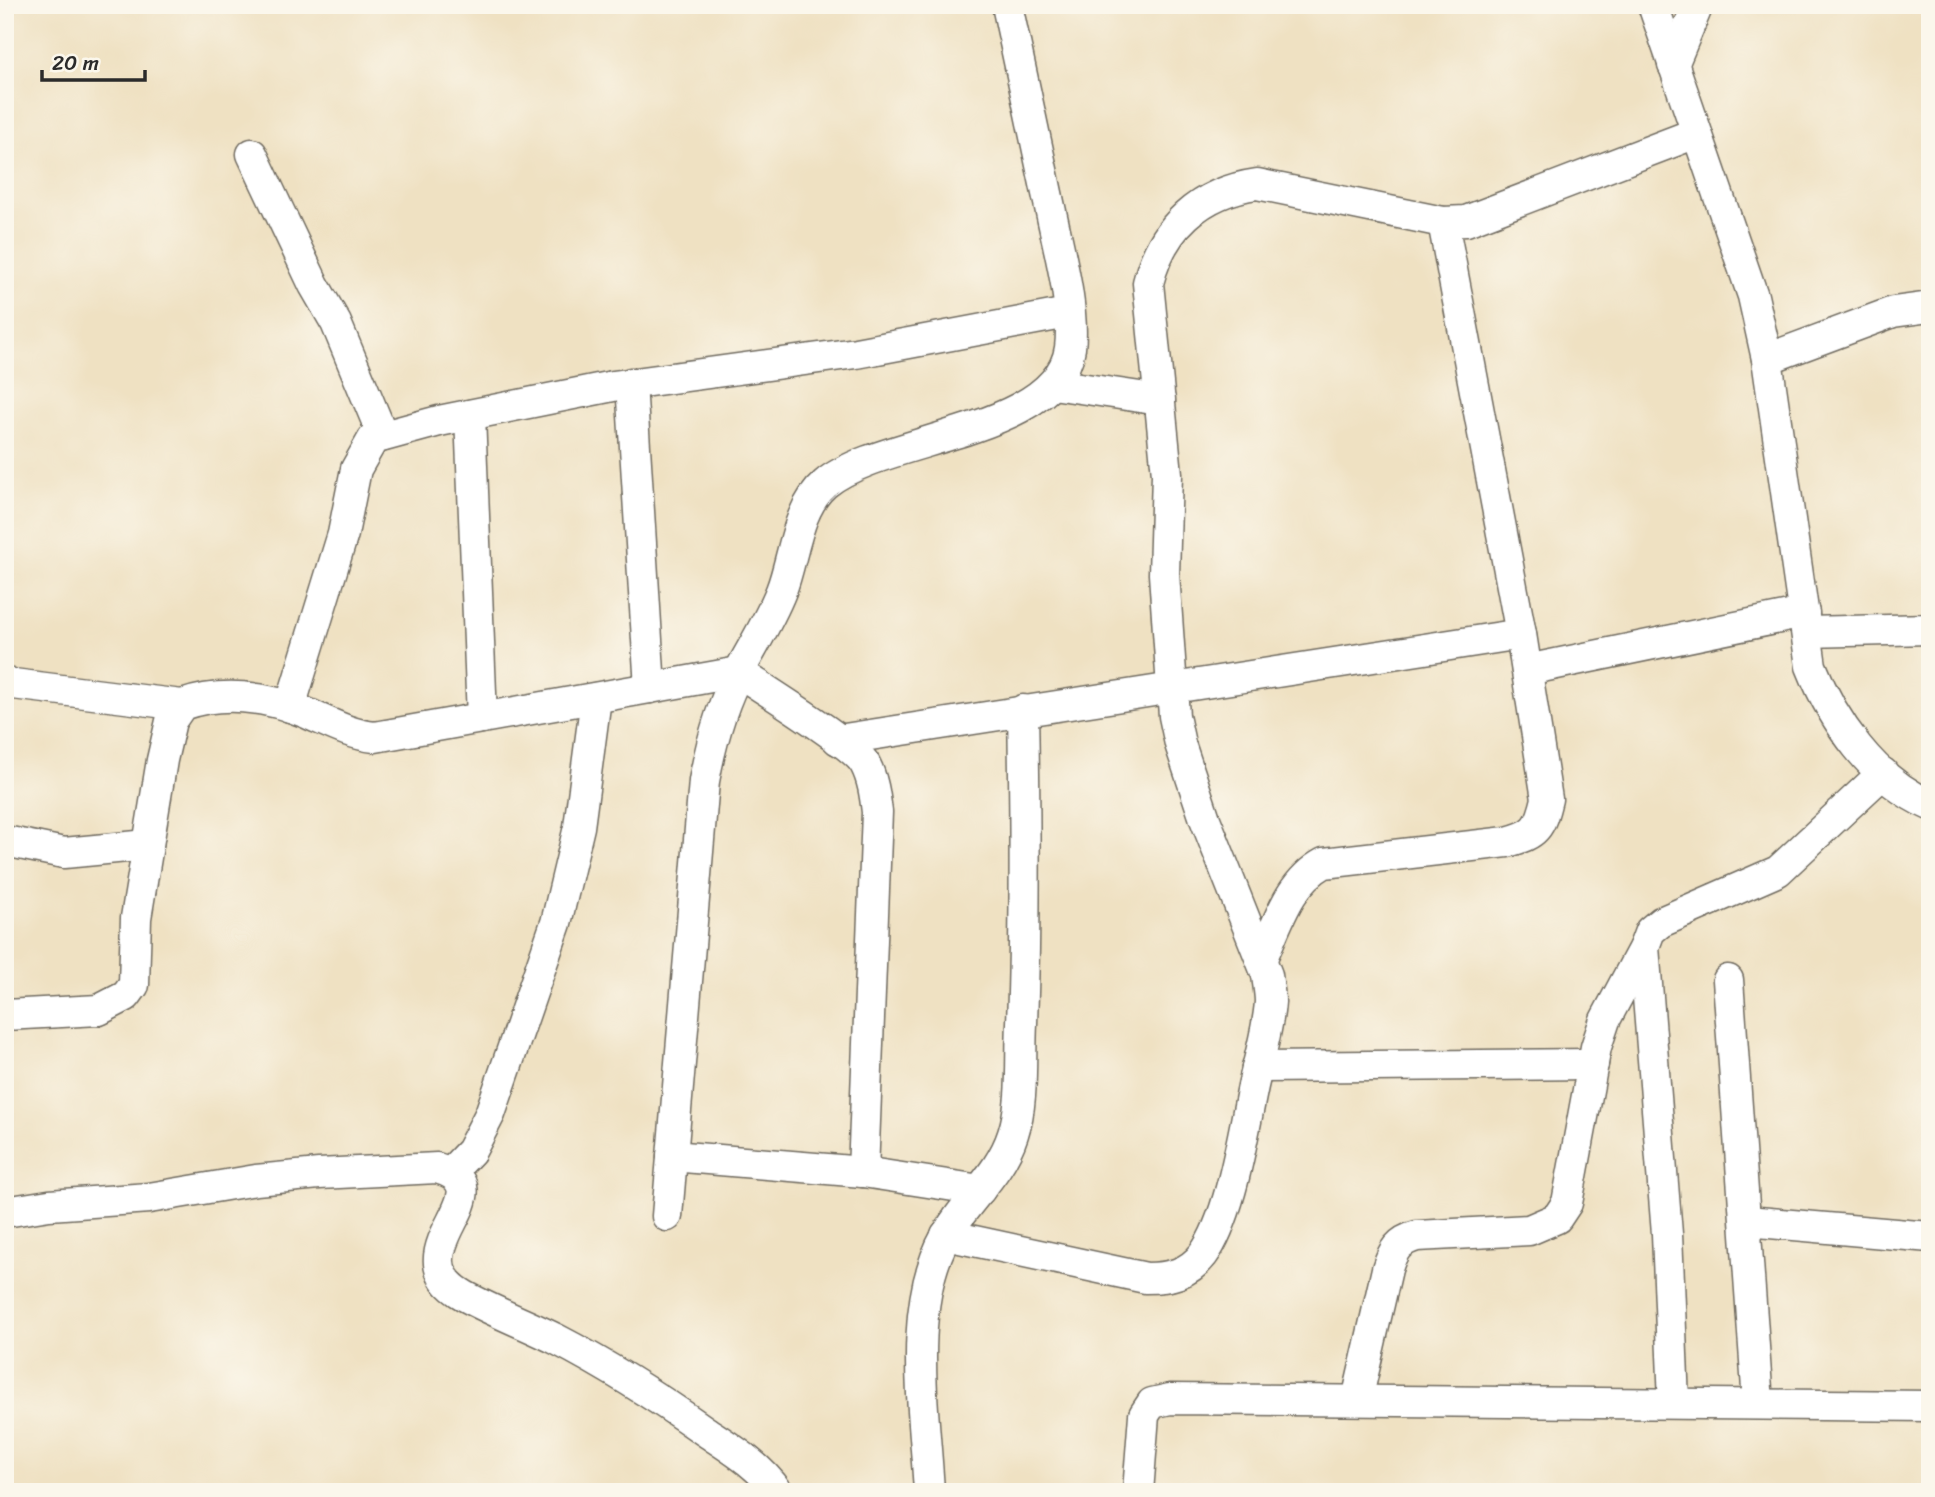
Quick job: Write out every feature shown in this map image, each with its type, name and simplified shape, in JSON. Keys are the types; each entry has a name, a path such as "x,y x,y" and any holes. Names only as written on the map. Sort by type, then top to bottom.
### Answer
{"street":[{"path":"667,1216 704,781 712,737 739,672 781,591 810,504 824,485 850,468 942,439 1040,397 1064,367 1070,348 1063,268 1007,5"},
{"path":"1653,5 1753,296 1767,359 1811,666 1822,693 1848,735 1883,773 1914,798 1930,805"},
{"path":"1673,65 1698,5"},
{"path":"946,1235 1134,1276 1167,1278 1183,1273 1202,1256 1214,1237 1235,1169 1257,1067 1270,1001 1262,958 1201,806 1180,744 1173,690 1164,574 1167,474 1148,282 1155,255 1176,225 1210,197 1235,187 1257,184 1443,222 1466,221 1499,211 1696,133"},
{"path":"253,154 314,285 336,323 383,436"},
{"path":"1262,958 1292,892 1307,872 1324,863 1507,842 1527,836 1541,824 1547,799 1527,670 1443,222"},
{"path":"1767,359 1892,312 1930,307"},
{"path":"290,708 343,534 356,469 373,439 470,415 631,383 856,353 1068,313"},
{"path":"631,383 650,688"},
{"path":"1053,384 1160,400"},
{"path":"470,415 482,718"},
{"path":"1527,670 1805,623 1930,629"},
{"path":"838,740 1521,634"},
{"path":"5,683 182,705 213,697 231,696 290,708 356,734 375,737 739,672 838,740 864,762 872,781 877,811 863,1172"},
{"path":"451,1172 471,1151 490,1114 556,923 579,827 596,698"},
{"path":"5,1015 99,1010 126,996 134,985 136,918 148,845 167,737 171,721 182,705"},
{"path":"929,1492 923,1318 928,1276 946,1235 998,1167 1014,1134 1026,922 1023,710"},
{"path":"1357,1400 1387,1269 1392,1252 1402,1240 1417,1236 1529,1230 1557,1218 1567,1203 1593,1064 1605,1020 1650,931 1661,922 1779,871 1883,773"},
{"path":"5,841 64,853 148,845"},
{"path":"1644,947 1667,1234 1674,1402"},
{"path":"1728,980 1758,1403"},
{"path":"1257,1067 1593,1064"},
{"path":"672,1156 863,1172 980,1191"},
{"path":"5,1212 49,1205 149,1198 256,1180 320,1174 437,1168 451,1172 463,1189 464,1199 444,1233 438,1251 439,1266 453,1289 556,1339 642,1387 745,1458 767,1476 778,1492"},
{"path":"1747,1222 1930,1237"},
{"path":"1138,1492 1144,1415 1152,1403 1170,1399 1930,1406"}]}
